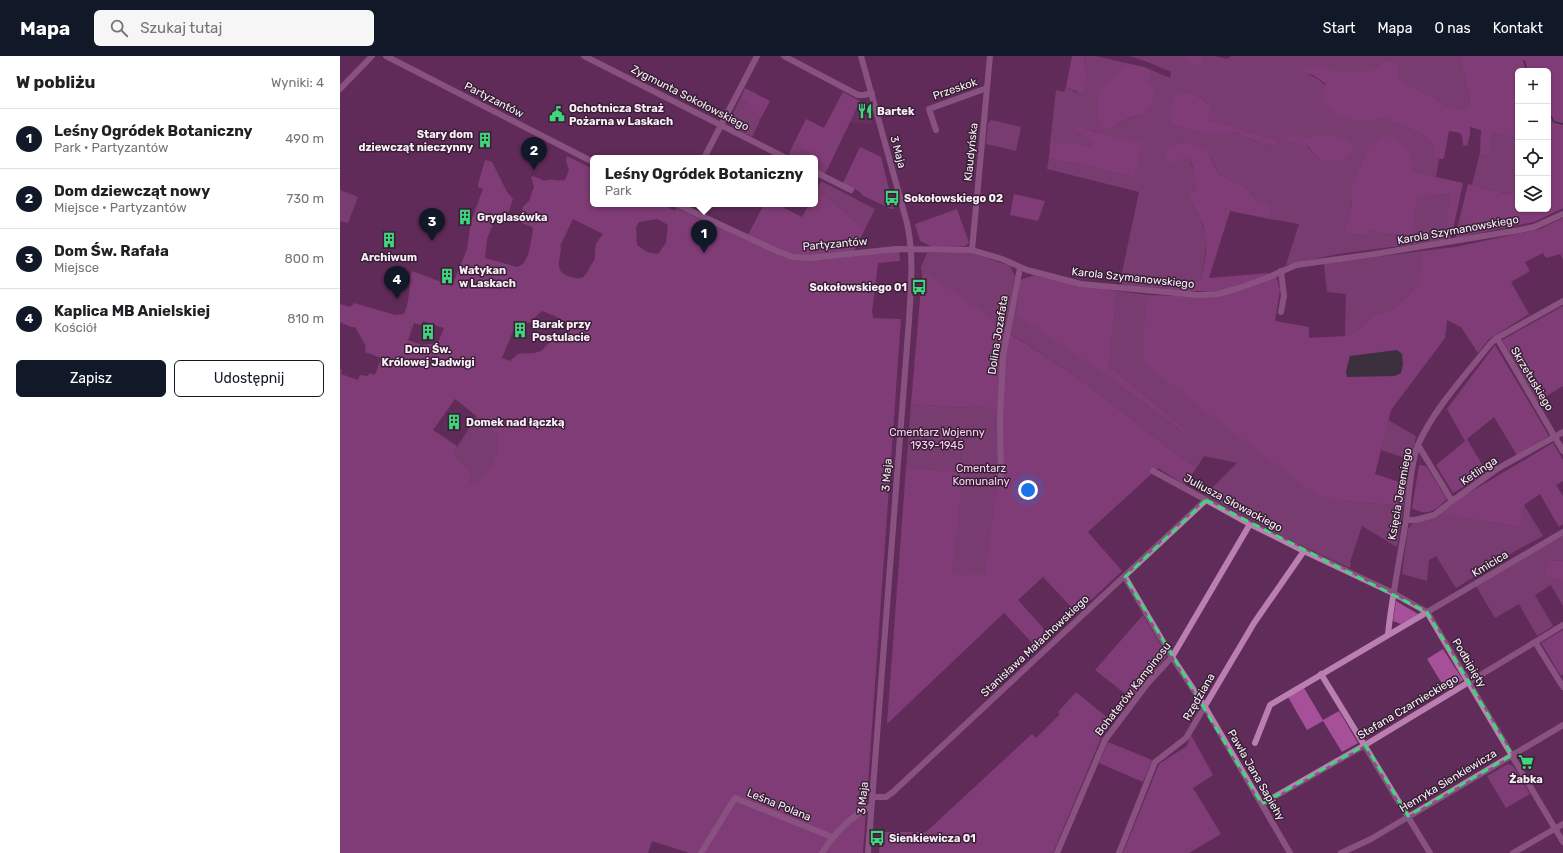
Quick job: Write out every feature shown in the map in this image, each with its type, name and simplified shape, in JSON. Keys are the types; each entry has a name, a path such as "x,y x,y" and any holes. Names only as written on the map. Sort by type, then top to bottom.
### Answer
{"street":[{"path":"340,89 372,56"},
{"name":"Partyzantów","path":"386,56 590,160"},
{"name":"Zygmunta Sokołowskiego","path":"584,56 780,155"},
{"path":"706,155 757,56"},
{"path":"784,56 858,95 872,93"},
{"name":"3 Maja","path":"861,56 906,219 911,241 912,266 868,853"},
{"name":"Klaudyńska","path":"972,250 990,56"},
{"name":"Przeskok","path":"936,130 929,109 987,88"},
{"path":"818,174 851,190"},
{"name":"Partyzantów","path":"683,207 779,252 793,257 810,258 911,249"},
{"name":"Karola Szymanowskiego","path":"911,249 972,250 1002,259 1020,268 1081,284 1198,295 1218,294 1268,278 1296,265 1375,254 1520,230 1534,227 1563,214"},
{"name":"Dolina Jozafata","path":"1001,478 1000,413 1003,356 1020,268"},
{"path":"1281,271 1284,296 1281,312"},
{"name":"Księcia Jeremiego","path":"1388,634 1414,460 1418,445 1438,411 1487,347 1497,338 1563,301"},
{"name":"Skrzetuskiego","path":"1497,338 1563,450"},
{"name":"Ketlinga","path":"1406,520 1415,520 1434,515 1497,469 1563,432"},
{"path":"1418,445 1452,501"},
{"name":"Juliusza Słowackiego","path":"1153,471 1250,524 1304,551"},
{"name":"Stanisława Małachowskiego","path":"873,796 886,797 893,792 1206,500"},
{"name":"Bohaterów Kampinosu","path":"1057,853 1105,740 1148,683 1172,657 1250,524"},
{"name":"Kmicica","path":"1427,612 1563,532"},
{"name":"Podbipięty","path":"1304,551 1393,593 1427,612 1563,842"},
{"name":"Rzędziana","path":"1119,853 1155,762 1186,738 1254,623 1304,551"},
{"name":"Pawła Jana Sapiehy","path":"1124,577 1204,707 1290,853"},
{"path":"1255,743 1270,704 1427,612"},
{"name":"Stefana Czarnieckiego","path":"1262,804 1563,625"},
{"path":"1535,642 1563,687"},
{"path":"1321,674 1430,853"},
{"name":"Henryka Sienkiewicza","path":"1341,853 1371,839 1563,725"},
{"name":"Leśna Polana","path":"701,853 735,798 832,838"},
{"path":"822,853 832,838 858,813 869,807"},
{"path":"1513,853 1563,824"}],"highlighted area":[{"path":"1206,500 1427,612 1512,755 1408,816 1365,745 1262,804 1125,577"}],"shaded area":[{"path":"1072,56 1084,56 1086,75 1084,91 1080,93 1066,87"},
{"path":"1182,56 1206,56 1200,64 1194,65"},
{"path":"1461,56 1563,56 1563,208 1534,222 1479,233 1481,225 1471,225 1459,221 1468,184 1512,195 1515,184 1515,212 1551,212 1551,68 1515,68 1515,137 1493,133 1489,154 1485,156 1480,153 1481,130 1470,127 1467,146 1463,145 1462,136 1460,133 1449,131 1444,158 1442,159 1434,158 1433,145 1430,140 1415,131 1389,120 1353,120 1346,119 1335,113 1325,104 1321,97 1326,84 1313,75 1304,73 1302,67 1325,66 1332,71 1366,72 1389,60 1395,62 1398,68 1399,77 1407,84 1450,107 1465,109 1470,107 1470,100 1461,63"},
{"path":"1126,63 1151,70 1149,82 1154,89 1154,96 1142,114 1127,119 1113,127 1107,128 1100,125 1097,113 1098,96"},
{"path":"745,88 770,101 761,118 741,97"},
{"path":"843,92 860,101 828,168 818,161 818,155 810,155 794,143 806,119 824,128"},
{"path":"1181,93 1198,96 1208,104 1210,108 1208,120 1274,139 1277,141 1276,144 1262,144 1237,133 1209,135 1175,126 1172,124 1171,106 1174,98"},
{"path":"860,101 868,104 872,122 871,124 850,122"},
{"path":"1080,127 1097,133 1142,143 1134,177 1049,158 1050,144 1078,144 1089,147 1092,145 1090,140 1075,129"},
{"path":"1290,135 1306,137 1327,135 1337,136 1348,141 1353,146 1352,151 1345,158 1340,160 1324,160 1317,157 1308,146 1286,141"},
{"path":"1382,136 1396,138 1412,157 1414,172 1463,183 1452,234 1449,240 1444,240 1450,198 1446,194 1432,196 1418,195 1411,239 1368,230 1367,236 1344,233 1352,205 1350,191 1368,146"},
{"path":"1175,143 1190,144 1206,149 1219,175 1244,186 1256,200 1269,206 1271,211 1270,219 1230,211 1209,278 1269,273 1268,276 1220,291 1168,291 1166,284 1201,280 1206,249 1204,226 1190,197 1190,193 1196,189 1197,185 1191,160 1187,156 1175,163 1167,158 1166,149"},
{"path":"860,147 881,157 894,209 891,209 862,195 860,192 843,183"},
{"path":"567,156 590,168 590,207 668,207 675,211 676,208 786,257 899,250 900,261 878,263 872,312 873,318 901,319 863,853 689,853 652,841 648,853 340,853 340,369 342,370 341,374 358,380 360,375 367,376 370,373 375,375 381,358 365,352 366,346 355,327 351,327 340,322 340,304 350,307 354,303 395,315 404,314 408,302 412,271 452,286 467,249 471,221 483,189 478,187 478,184 485,160 492,162 507,192 513,199 508,213 496,217 487,239 485,258 517,267 521,265 525,262 527,257 533,231 532,227 522,223 520,220 523,207 529,201 534,187 531,177 533,176 545,181 560,181 565,180 569,170 566,161","holes":["573,219 603,234 596,244 594,260 585,276 580,278 563,274 559,268 560,246","657,219 668,225 666,243 658,254 647,252 637,245 636,227 639,222","542,311 555,316 568,325 559,343 549,343 541,351 535,353 518,354 510,361 502,358 517,321 531,323","423,321 444,328 438,343 422,345 408,340 414,323 421,325","455,399 495,431 498,438 497,453 490,468 475,486 469,482 469,470 454,455 457,446 433,430"]},
{"path":"818,190 865,229 854,251 813,256 786,254 748,235 762,207 782,207 802,217 807,207 818,207"},
{"path":"1014,194 1045,201 1038,221 1010,215"},
{"path":"957,209 969,243 965,246 935,248 920,241 915,224"},
{"path":"1563,218 1563,259 1560,254 1546,258 1543,253 1525,262 1530,271 1511,282 1529,314 1489,339 1478,353 1461,327 1447,320 1445,338 1391,410 1375,474 1399,482 1395,505 1330,500 1318,496 1143,363 1146,300 1148,295 1207,297 1276,276 1280,290 1275,321 1309,327 1309,338 1345,336 1362,328 1371,316 1393,309 1411,293 1419,278 1422,251 1455,247 1540,229"},
{"path":"925,273 978,309 1006,331 1078,378 1179,456 1197,467 1185,485 1158,468 1088,532 1122,571 1077,613 1043,577 1018,600 1051,637 1038,649 1004,613 887,724 906,468 963,472 952,574 984,575 999,474 997,408 969,405 968,408 911,404 922,276"},
{"path":"1035,275 1083,286 1117,291 1109,366 1187,430 1184,433 1105,374 1018,315 1020,280"},
{"path":"1563,306 1563,386 1538,401 1502,340"},
{"path":"1495,345 1549,436 1517,455 1494,417 1467,439 1487,473 1453,493 1436,465 1465,441 1447,409"},
{"path":"1397,350 1402,354 1403,364 1401,373 1395,376 1347,377 1346,371 1350,356"},
{"path":"1553,443 1563,460 1563,481 1556,485 1563,496 1563,524 1559,527 1540,494 1524,505 1521,527 1438,514 1457,500"},
{"path":"1419,465 1426,466 1447,499 1438,507 1427,512 1418,511 1412,508"},
{"path":"1549,560 1563,561 1563,581 1544,576"},
{"path":"1396,601 1418,614 1401,624 1393,621"},
{"path":"1143,615 1167,656 1132,699 1095,670"},
{"path":"1563,630 1563,674 1561,676 1541,643"},
{"path":"1443,649 1463,680 1446,690 1427,659"},
{"path":"1304,688 1323,720 1339,711 1358,743 1342,752 1323,721 1307,730 1288,697"},
{"path":"1076,692 1109,719 1053,853 879,853 881,832 926,832 1032,734 1036,738 1060,714 1058,712"},
{"path":"1191,735 1213,775 1193,788 1221,834 1189,853 1123,853 1159,764 1187,746"},
{"path":"1108,742 1152,760 1143,782 1099,763"},
{"path":"1508,764 1513,766 1530,794 1506,808 1487,776"}],"green space":[{"path":"1084,56 1096,56 1126,63 1102,90 1097,104 1097,114 1100,125 1113,127 1125,120 1140,115 1154,89 1149,82 1151,70 1170,78 1171,72 1129,56 1182,56 1188,61 1202,62 1206,56 1215,56 1227,59 1231,56 1461,56 1462,69 1470,101 1470,107 1465,109 1450,107 1403,81 1399,77 1398,68 1389,60 1366,72 1304,73 1312,76 1326,86 1352,120 1386,119 1421,134 1430,140 1433,145 1434,158 1439,159 1436,177 1414,172 1412,157 1382,136 1368,146 1350,191 1352,205 1344,233 1367,236 1368,230 1411,239 1418,194 1432,196 1446,194 1450,198 1444,240 1338,254 1286,265 1299,224 1270,219 1271,211 1256,200 1244,186 1219,175 1211,158 1190,144 1175,143 1167,149 1179,162 1187,156 1191,160 1197,182 1196,189 1193,190 1192,203 1201,219 1206,238 1204,265 1201,280 1167,284 1168,291 1118,284 1120,282 1139,192 1047,169 1049,158 1134,177 1097,133 1092,130 1078,133 1088,137 1091,140 1092,145 1089,147 1078,144 1050,144 1056,90 1064,92 1066,87 1077,93 1086,75","holes":["1186,93 1200,97 1208,104 1208,120 1274,139 1274,145 1262,144 1250,139 1242,133 1209,135 1175,126 1172,123 1172,100","1299,135 1308,138 1330,161 1324,160 1315,155"]},
{"path":"741,97 761,118 752,137 733,127 729,121"},
{"path":"991,120 1021,127 1016,151 986,144 988,123"},
{"path":"1493,133 1515,137 1515,186 1513,195 1472,185 1480,153 1485,156"},
{"path":"794,143 810,155 788,155"},
{"path":"818,160 828,168 824,174 818,171"},
{"path":"821,181 875,209 865,229 818,190"},
{"path":"340,190 358,197 348,223 340,221"},
{"path":"1459,221 1471,225 1481,225 1479,233 1455,239"},
{"path":"1422,251 1419,278 1411,293 1393,309 1371,316 1362,328 1345,336 1346,294 1327,292 1324,264"},
{"path":"927,253 973,253 1010,266 1015,276 1005,329 999,474 984,576 952,574 962,472 906,468 911,404 968,408 925,273 922,276 921,267"},
{"path":"1020,280 1105,374 1184,433 1187,430 1109,366 1117,291 1148,295 1146,300 1318,496 1330,500 1395,505 1399,482 1407,484 1397,547 1362,526 1350,562 1350,568 1287,539 1205,495 1237,463 1204,456 1197,467 1179,456 1078,378 1010,333"},
{"path":"477,416 490,425 499,437 500,443 499,450 493,464 475,487 469,482 469,470 454,455 454,452"},
{"path":"1388,420 1416,436 1411,460 1381,450"},
{"path":"1524,505 1543,536 1515,551 1456,588 1436,556 1429,560 1427,581 1402,574 1408,529 1413,522 1438,514 1521,527"},
{"path":"1563,535 1563,561 1549,560 1544,576 1563,581 1563,606 1551,585 1535,595 1553,626 1537,636 1519,604 1495,618 1476,586"}],"waterway":[{"path":"1524,61 1526,68"},
{"path":"1551,116 1554,122 1563,124"}],"place":[{"name":"Bartek","path":"865,111"},
{"name":"Ochotnicza Straż Pożarna w Laskach","path":"557,114"},
{"name":"Stary dom dziewcząt nieczynny","path":"485,140"},
{"name":"Dom dziewcząt nowy","path":"534,170"},
{"name":"Sokołowskiego 02","path":"892,198"},
{"name":"Gryglasówka","path":"465,217"},
{"name":"Archiwum","path":"389,240"},
{"name":"Dom Św. Rafała","path":"432,241"},
{"name":"Leśny Ogródek Botaniczny","path":"704,253"},
{"name":"Watykan w Laskach","path":"447,276"},
{"name":"Sokołowskiego 01","path":"919,287"},
{"name":"Kaplica MB Anielskiej","path":"397,299"},
{"name":"Barak przy Postulacie","path":"520,330"},
{"name":"Dom Św. Królowej Jadwigi","path":"428,332"},
{"name":"Domek nad łączką","path":"454,422"},
{"name":"Żabka","path":"1526,762"},
{"name":"Sienkiewicza 01","path":"877,838"}],"park label":[{"name":"Cmentarz Wojenny 1939-1945","path":"937,438"},
{"name":"Cmentarz Komunalny","path":"981,474"}]}
